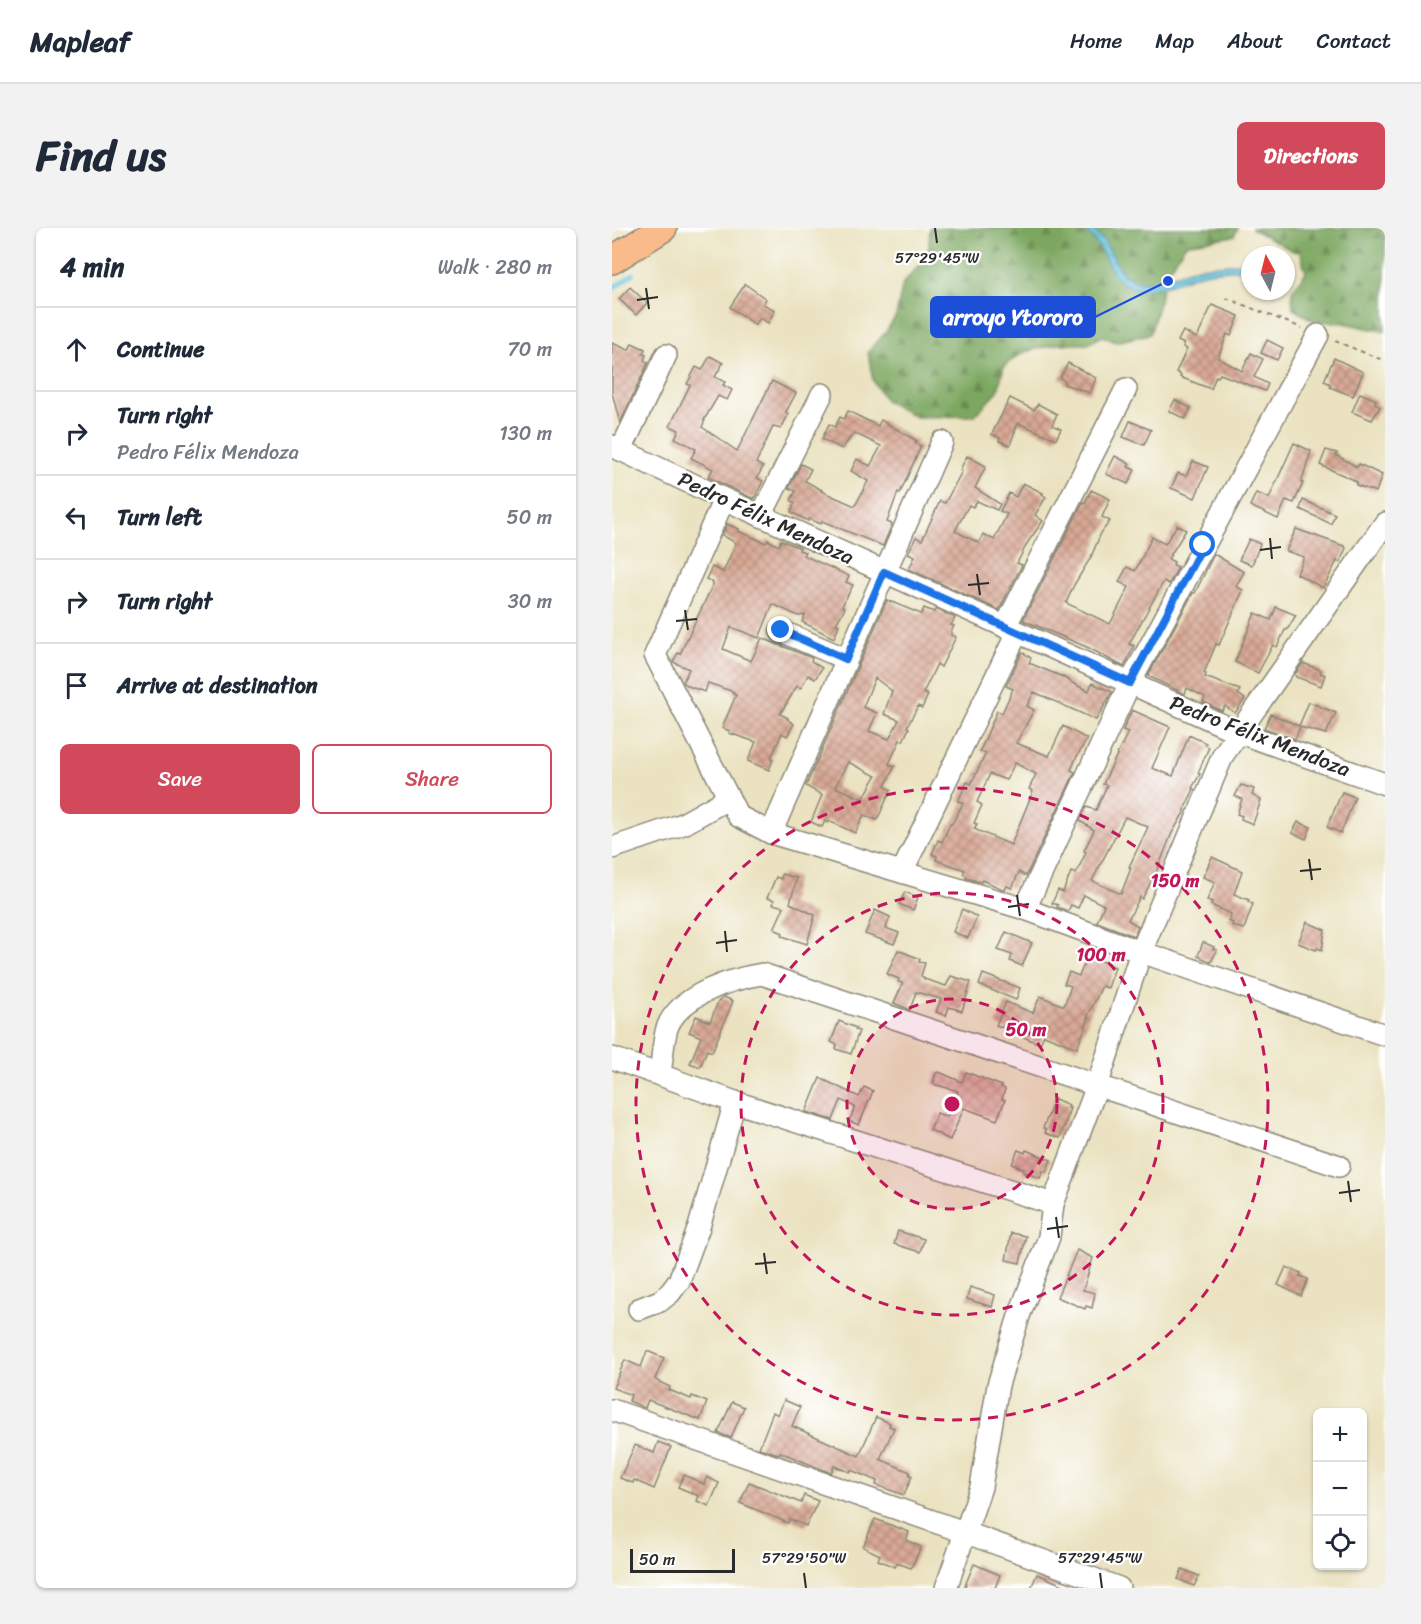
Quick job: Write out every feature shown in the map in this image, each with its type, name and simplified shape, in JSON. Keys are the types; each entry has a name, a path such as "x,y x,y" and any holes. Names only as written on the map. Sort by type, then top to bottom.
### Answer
{"main road":[{"path":"612,260 663,228"}],"street":[{"path":"1025,909 1130,683 1318,334"},
{"path":"616,448 666,355"},
{"path":"902,872 1011,630 1126,388"},
{"path":"761,516 822,394"},
{"path":"771,833 942,442"},
{"name":"Pedro Félix Mendoza","path":"616,448 1240,733 1385,784"},
{"path":"724,499 656,655 738,816 771,833 1025,909 1141,952 1385,1035"},
{"path":"946,1588 981,1486 998,1385 1019,1316 1049,1237 1053,1204 1097,1086 1141,952 1224,755 1377,545 1385,523"},
{"path":"781,630 846,659"},
{"path":"612,848 683,824 729,798"},
{"path":"660,1074 668,1027 680,1009 698,995 740,978 762,974 1340,1166"},
{"path":"612,1058 735,1102 1053,1204"},
{"path":"639,1309 660,1301 679,1281 699,1227 735,1102"},
{"path":"612,1410 1119,1588"}],"green space":[{"path":"930,228 1238,228 1234,236 1186,244 1163,279 1161,296 1150,334 1116,342 1102,336 1088,344 1058,344 1024,352 1004,366 998,391 974,416 916,417 886,401 873,381 868,352 896,316 903,283 928,256"},
{"path":"1251,228 1385,228 1385,332 1344,323 1315,321 1293,309 1295,287 1306,272 1300,252 1295,251 1295,246 1284,246"}],"water":[{"path":"1079,228 1091,228 1104,241 1123,274 1133,280 1145,282 1163,279 1198,267 1241,263 1241,269 1200,274 1158,288 1136,289 1117,278 1097,244"}],"building":[{"path":"745,284 766,299 763,304 775,310 768,323 760,318 755,325 730,307"},
{"path":"630,287 647,303 636,315 619,299"},
{"path":"1212,305 1239,316 1231,336 1227,334 1218,358 1242,371 1251,353 1263,359 1254,377 1268,384 1265,391 1220,374 1216,376 1211,389 1180,377 1181,375 1176,372 1187,349 1178,341 1183,331 1197,338"},
{"path":"1267,340 1283,348 1277,360 1261,353"},
{"path":"612,343 629,350 632,343 645,349 644,360 648,363 620,423 612,393"},
{"path":"710,356 723,363 715,377 725,382 723,385 732,390 727,400 718,396 702,427 737,451 772,381 796,393 786,412 788,415 781,429 773,427 756,463 763,467 757,478 763,481 754,499 708,477 713,469 691,458 696,449 675,438 679,430 670,426 696,367 702,370"},
{"path":"1334,358 1363,372 1353,396 1330,387 1331,384 1324,381"},
{"path":"1068,363 1096,378 1090,393 1064,384 1065,381 1060,378"},
{"path":"1360,393 1376,400 1375,403 1380,407 1372,420 1352,412"},
{"path":"1010,398 1034,410 1038,404 1057,414 1052,425 1061,429 1056,439 1018,423 1010,445 999,441 1000,438 992,434"},
{"path":"1175,400 1191,408 1185,419 1169,411"},
{"path":"848,411 878,426 881,420 917,441 915,443 921,446 900,493 898,492 887,522 892,524 883,546 822,521 821,524 809,519 808,521 791,512 795,503 791,500 796,491 789,488 801,464 811,469 805,481 855,506 868,481 851,471 857,459 870,466 881,446 854,433 842,449 822,439 829,424 835,427 840,417 844,419"},
{"path":"1130,421 1151,430 1144,445 1123,437"},
{"path":"1294,443 1311,451 1301,483 1303,483 1294,503 1286,500 1278,519 1250,506 1256,493 1269,498"},
{"path":"1326,450 1337,453 1336,455 1357,467 1359,464 1382,475 1376,492 1356,485 1357,482 1352,479 1320,465"},
{"path":"967,456 986,466 975,488 1000,504 997,510 977,501 973,507 969,505 955,531 979,543 983,534 994,540 1007,514 1000,511 1009,493 1016,497 1023,483 1043,493 1046,497 1035,515 1043,521 1017,563 1022,565 999,610 909,569 915,556 908,553 916,537 922,540 940,501 945,503 962,471 960,470"},
{"path":"1115,456 1130,464 1128,467 1135,470 1128,484 1106,474"},
{"path":"1193,461 1208,467 1195,498 1171,488 1178,473 1186,476"},
{"path":"1091,490 1110,499 1102,517 1110,521 1101,533 1066,603 1110,624 1129,587 1119,582 1127,567 1135,571 1152,537 1165,544 1177,525 1186,530 1168,559 1178,567 1169,584 1164,581 1129,644 1134,646 1124,667 1089,648 1023,620"},
{"path":"1303,500 1335,514 1331,524 1300,509"},
{"path":"727,524 766,543 768,540 779,546 781,540 800,548 799,550 805,552 803,555 849,576 846,582 853,585 842,606 845,608 836,624 839,625 834,638 802,622 805,615 798,616 773,604 759,638 731,627 723,649 751,661 762,638 812,658 811,661 822,668 815,679 808,675 801,688 797,686 780,714 794,724 787,736 782,733 771,758 773,759 769,770 748,761 756,742 729,733 730,731 722,728 736,695 733,694 734,692 708,683 705,692 688,686 683,682 689,669 673,662 678,653 680,654 713,584 706,579 712,567 723,572 736,543 722,535"},
{"path":"1296,529 1346,548 1323,588 1297,574 1304,557 1286,551"},
{"path":"1249,539 1260,544 1252,565 1239,560"},
{"path":"1214,554 1244,572 1236,586 1243,590 1204,673 1205,677 1240,690 1238,694 1245,699 1235,713 1225,706 1222,711 1203,702 1205,697 1187,688 1185,694 1148,676 1195,593"},
{"path":"887,600 921,614 924,608 934,612 936,609 955,618 951,625 954,626 951,635 956,637 941,667 937,664 923,693 928,695 922,708 918,706 907,727 909,728 903,741 900,740 889,764 895,766 885,786 891,790 877,820 864,815 855,833 829,821 828,823 825,821 822,827 811,822 822,795 806,786","holes":["875,678 892,691 884,714 899,720 889,739 869,731 877,713 863,707","848,762 876,776 863,799 835,787"]},
{"path":"1276,607 1296,615 1285,630 1277,647 1273,645 1258,673 1235,662 1255,613 1271,620"},
{"path":"1022,652 1031,658 1029,663 1089,691 1092,683 1112,692 1096,720 1034,692 1027,706 1034,710 1016,743 1049,756 1063,726 1087,739 1071,770 1075,772 1026,876 1019,872 1012,888 1007,886 1005,890 982,880 981,882 966,878 967,876 963,874 965,870 936,860 937,856 932,854 938,840 942,842 952,824 963,803 958,801 967,782 971,784 986,753 980,751 997,711 1002,713 1013,689 1006,686","holes":["1015,763 1036,774 1029,789 1033,791 1011,845 974,829 977,824 974,823 982,805 977,802 990,774 1006,780"]},
{"path":"1303,663 1321,670 1320,673 1325,675 1321,686 1296,677 1295,674"},
{"path":"1309,702 1336,713 1326,734 1300,727 1295,739 1264,728 1271,714 1299,726"},
{"path":"1132,710 1170,727 1152,768 1173,776 1189,735 1206,743 1205,745 1209,747 1185,811 1172,833 1156,873 1128,920 1138,926 1134,936 1097,922 1104,905 1084,895 1078,908 1071,905 1068,911 1052,903 1058,890 1063,892 1071,872 1076,874 1086,852 1084,851 1094,830 1080,821 1086,807 1096,810 1107,785 1103,784 1128,732 1123,730","holes":["1125,817 1148,827 1129,867 1131,868 1121,894 1092,881"]},
{"path":"1241,785 1254,789 1252,795 1261,800 1253,824 1241,819 1242,816 1237,814 1242,799 1235,796"},
{"path":"1342,792 1355,797 1341,833 1327,827"},
{"path":"1298,822 1311,827 1306,839 1292,833"},
{"path":"1212,857 1242,871 1234,894 1253,904 1244,929 1232,926 1233,923 1228,921 1231,914 1211,905 1212,902 1207,900 1215,882 1203,877"},
{"path":"782,874 797,878 790,903 815,915 807,944 782,936 783,933 774,929 784,907 773,904 774,900 767,898 776,877 781,879"},
{"path":"905,892 918,897 913,910 899,904"},
{"path":"962,909 977,917 968,938 953,932"},
{"path":"875,910 890,917 886,928 899,933 894,944 865,934"},
{"path":"1307,922 1325,930 1322,950 1298,943"},
{"path":"1006,932 1032,943 1022,966 1010,961 1012,955 998,950"},
{"path":"1203,942 1217,950 1211,962 1198,956"},
{"path":"898,950 925,963 921,976 924,979 946,986 951,976 971,982 962,1011 949,1007 946,1016 936,1012 941,999 916,992 910,1010 894,1003 903,983 887,974"},
{"path":"1088,955 1115,967 1108,988 1102,986 1087,1018 1089,1018 1077,1048 1044,1035 1040,1044 996,1025 1006,1002 1033,1013 1040,996 1064,1006 1071,986 1064,984 1069,972 1079,976"},
{"path":"983,974 1020,988 1016,1000 979,985"},
{"path":"724,997 733,1001 712,1052 707,1050 700,1067 690,1063 701,1037 689,1032 696,1016 710,1022 718,1002"},
{"path":"839,1021 859,1031 851,1054 836,1049 837,1045 831,1042"},
{"path":"939,1072 962,1082 966,1072 1002,1086 1005,1089 1002,1099 1005,1100 997,1120 964,1108 950,1140 930,1130 937,1113 947,1117 958,1091 933,1084 936,1073"},
{"path":"820,1078 859,1097 864,1087 873,1091 859,1125 849,1121 855,1107 841,1100 833,1120 806,1112"},
{"path":"1055,1099 1069,1105 1068,1108 1070,1108 1060,1138 1045,1133 1046,1130 1043,1128"},
{"path":"1018,1150 1025,1153 1026,1150 1051,1160 1046,1172 1043,1171 1040,1178 1023,1172 1024,1169 1012,1164"},
{"path":"898,1231 924,1239 920,1252 894,1244"},
{"path":"1011,1233 1026,1236 1020,1263 1006,1260"},
{"path":"1077,1250 1093,1258 1083,1290 1095,1293 1092,1308 1086,1306 1085,1309 1057,1297"},
{"path":"1286,1267 1301,1273 1300,1276 1308,1279 1301,1296 1278,1285"},
{"path":"970,1287 995,1295 992,1307 967,1299"},
{"path":"647,1351 664,1358 655,1379 657,1381 670,1387 669,1390 691,1399 692,1396 707,1402 700,1420 648,1400 645,1408 629,1401 631,1395 613,1388 625,1360 641,1367"},
{"path":"784,1400 800,1407 792,1426 859,1456 876,1417 890,1423 889,1426 894,1428 880,1459 910,1472 909,1475 912,1476 904,1495 876,1485 877,1481 851,1470 850,1472 834,1466 831,1473 780,1452 779,1454 759,1448 773,1412 778,1415"},
{"path":"732,1402 744,1407 731,1438 718,1433"},
{"path":"658,1442 671,1447 654,1489 634,1480 633,1483 620,1478 635,1445 654,1453"},
{"path":"684,1475 704,1484 707,1477 719,1483 709,1506 697,1501 699,1496 678,1487"},
{"path":"749,1482 801,1503 804,1495 818,1501 806,1526 790,1519 788,1523 740,1503"},
{"path":"875,1519 909,1532 906,1540 921,1547 911,1568 897,1563 895,1567 878,1560 880,1555 863,1547"},
{"path":"974,1564 1000,1575 995,1588 964,1588"},
{"path":"1182,1569 1199,1576 1194,1586 1178,1579"},
{"path":"1037,1574 1070,1588 1031,1588"}],"waterway":[{"path":"612,289 633,274"}],"place":[{"name":"arroyo Ytororo","path":"1168,281"}],"route":[{"path":"781,630 846,659 884,572 1130,683 1203,545"}]}
